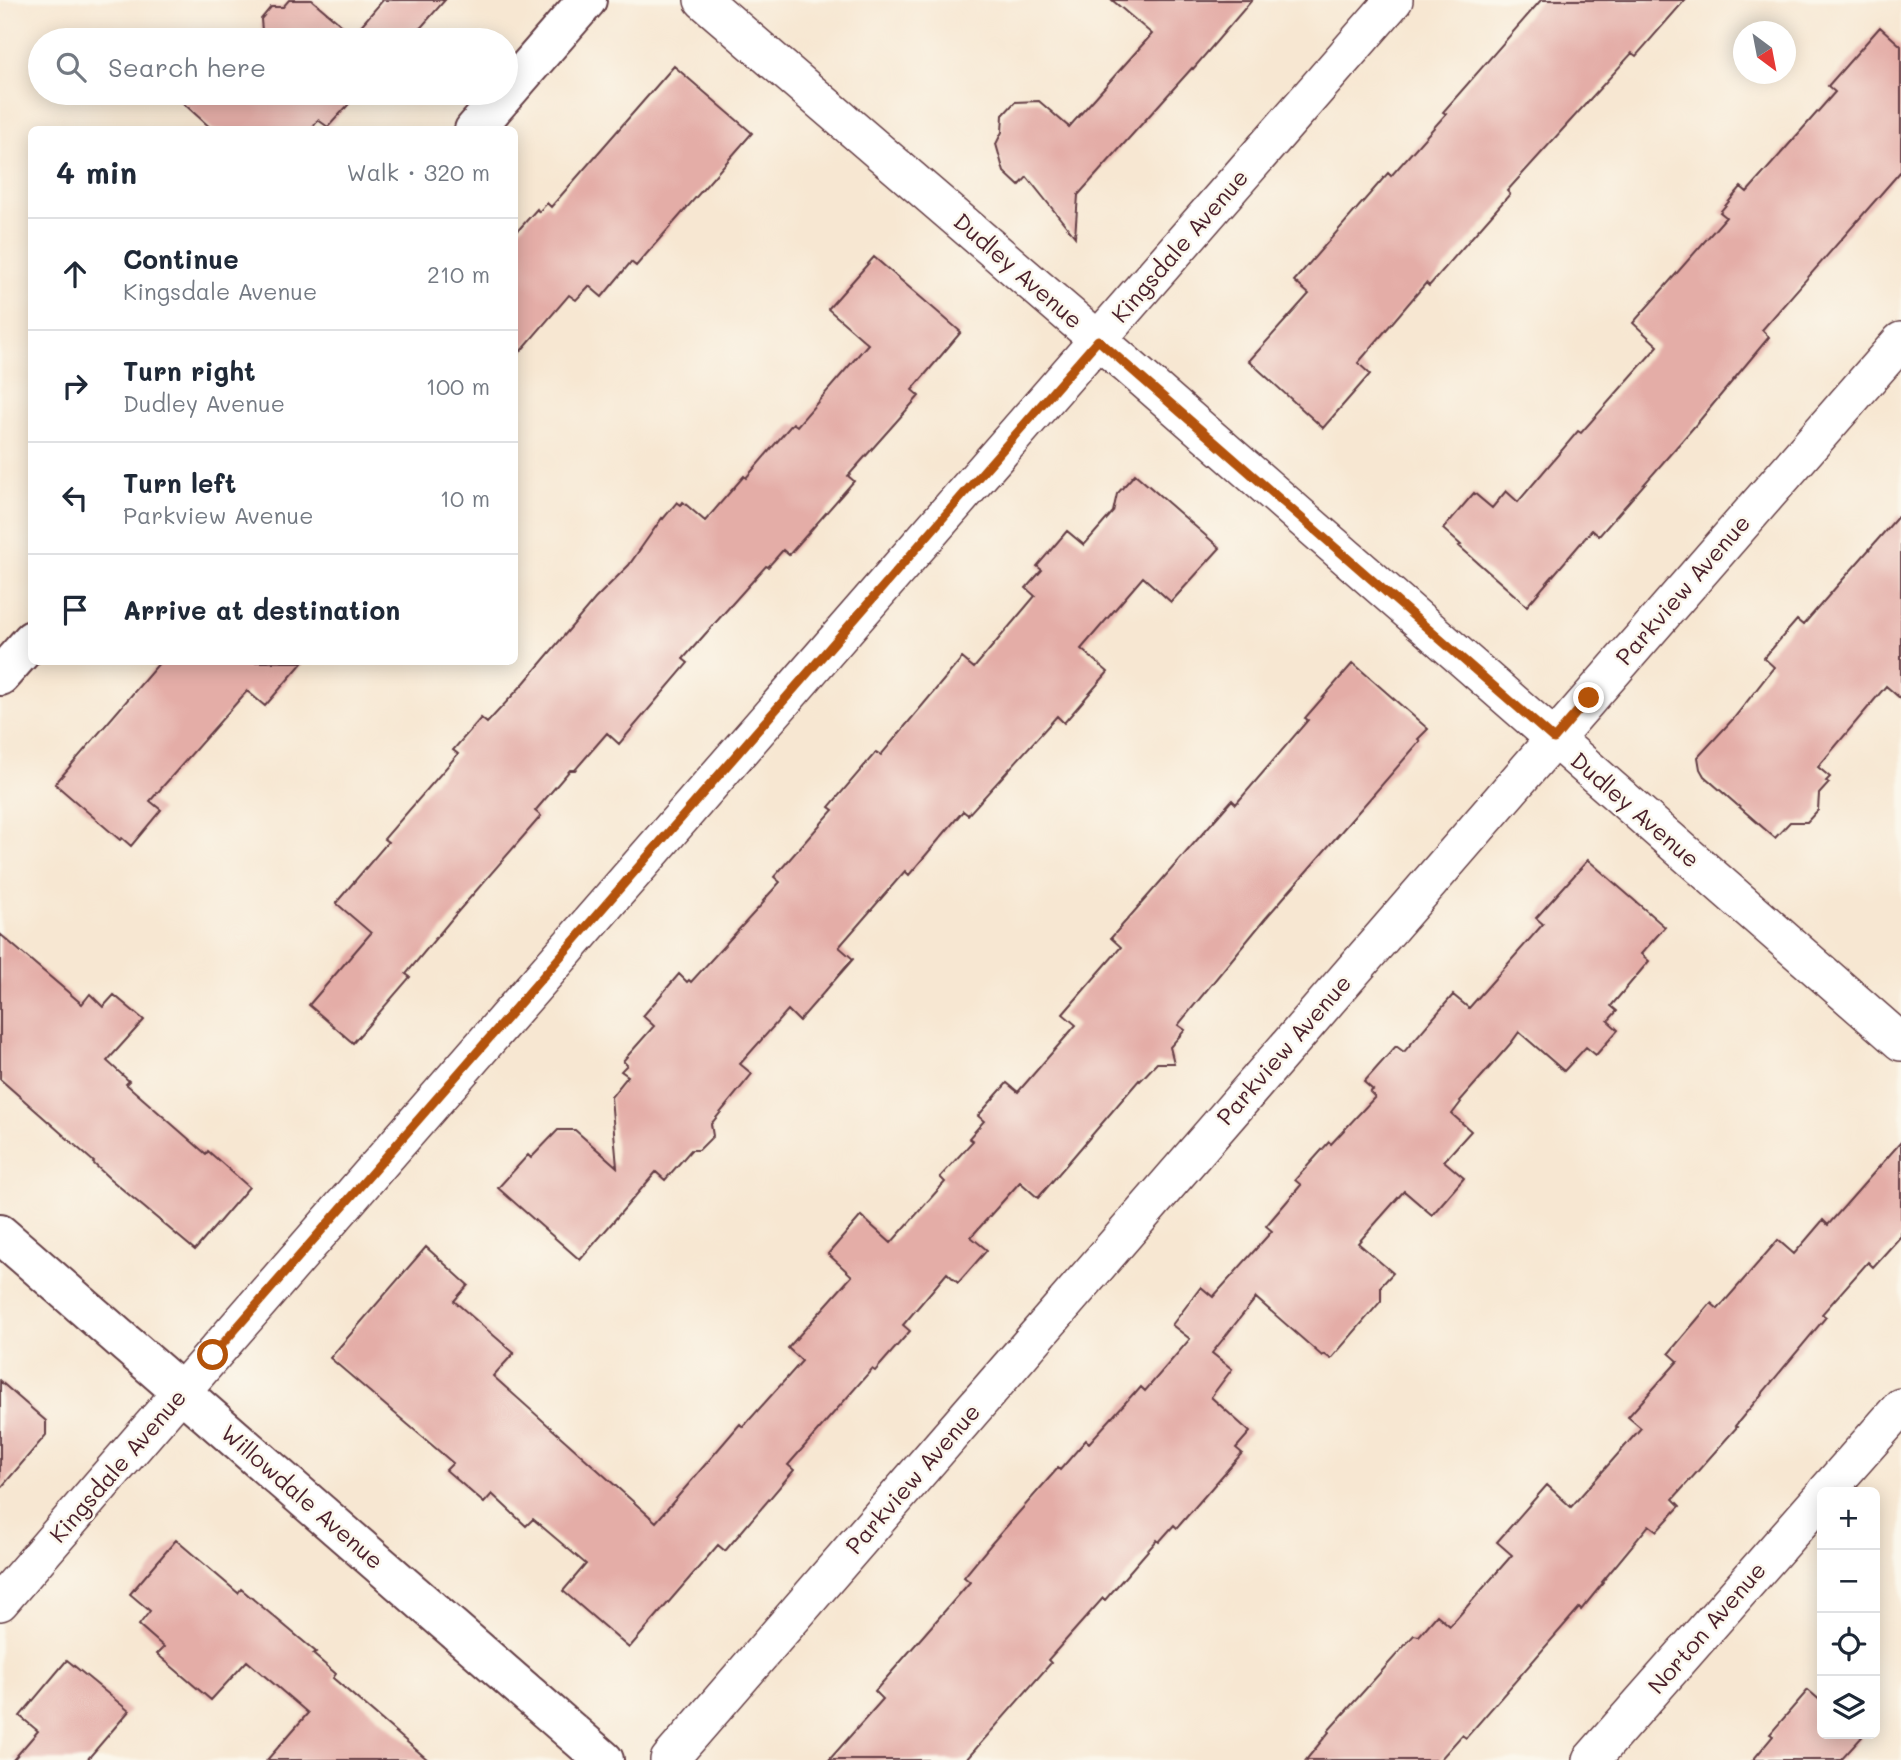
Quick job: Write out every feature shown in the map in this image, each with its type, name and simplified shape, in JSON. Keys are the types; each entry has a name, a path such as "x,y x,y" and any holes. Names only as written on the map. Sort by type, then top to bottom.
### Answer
{"street":[{"path":"518,79 587,0"},
{"name":"Dudley Avenue","path":"703,0 1098,340 1901,1042"},
{"name":"Kingsdale Avenue","path":"0,1602 1394,0"},
{"path":"477,126 496,105"},
{"name":"Parkview Avenue","path":"669,1760 1901,341"},
{"path":"0,676 28,644"},
{"name":"Willowdale Avenue","path":"0,1234 604,1760"},
{"path":"1830,1487 1901,1407"},
{"name":"Norton Avenue","path":"1591,1760 1817,1503"}],"building":[{"path":"289,0 312,0 345,28 262,28 261,19 271,7 283,7"},
{"path":"383,0 445,0 420,28 359,28"},
{"path":"1112,0 1252,0 1078,195 1075,237 1027,177 1019,186 1004,172 996,144 1002,132 1003,115 1015,102 1039,101 1069,127 1152,34"},
{"path":"1541,0 1685,0 1636,56 1632,53 1507,191 1510,194 1429,286 1426,283 1358,363 1370,374 1323,428 1249,361 1309,294 1294,281 1388,173 1391,176 1446,114 1443,112"},
{"path":"1880,27 1901,46 1901,171 1762,330 1769,337 1700,420 1599,536 1592,530 1527,606 1443,529 1474,493 1492,508 1506,491 1518,502 1578,431 1581,433 1658,346 1633,323 1726,217 1720,212 1741,187 1747,192 1835,92 1828,86"},
{"path":"674,66 752,133 636,266 631,262 602,297 589,286 576,300 569,295 518,354 518,230 537,209 539,212 547,203 551,207"},
{"path":"185,105 348,105 329,126 318,120 314,126 209,126"},
{"path":"874,257 961,332 912,390 919,396 848,476 854,481 789,555 783,550 766,566 683,659 688,663 619,744 607,733 575,770 570,770 535,811 541,816 406,974 410,977 353,1043 309,1005 371,933 336,903 388,842 384,839 458,754 453,750 481,718 487,723 524,683 595,599 629,565 662,518 677,502 681,505 683,502 705,521 793,423 797,426 868,344 828,309"},
{"path":"1135,474 1220,548 1171,602 1143,577 1081,649 1108,672 1064,723 1057,716 968,815 963,811 909,875 905,871 839,947 853,959 799,1021 788,1010 740,1064 752,1074 711,1124 713,1136 699,1150 691,1150 665,1180 656,1172 580,1260 498,1188 528,1155 531,1158 558,1130 575,1130 617,1167 611,1097 628,1076 621,1071 627,1065 623,1061 654,1026 643,1016 679,974 687,982 691,982 764,902 780,882 774,877 833,810 829,807 876,752 881,755 962,658 974,668 1035,596 1026,588 1042,570 1037,566 1067,531 1084,545 1113,512 1117,494"},
{"path":"1901,513 1901,699 1886,686 1818,767 1830,777 1826,781 1829,783 1819,794 1818,810 1807,822 1790,822 1775,838 1704,776 1698,757 1734,718 1774,667 1764,658 1797,620 1803,625"},
{"path":"1353,663 1428,729 1418,739 1420,741 1265,919 1178,1025 1185,1030 1170,1047 1174,1063 1157,1063 1139,1080 1038,1198 1020,1182 971,1237 987,1250 958,1283 947,1273 903,1325 910,1331 875,1371 872,1369 788,1465 794,1470 725,1551 718,1545 629,1648 563,1591 586,1564 533,1519 526,1526 492,1494 484,1503 446,1470 453,1463 330,1358 426,1247 468,1285 454,1301 514,1353 493,1376 656,1522 740,1424 743,1427 802,1361 788,1348 852,1276 828,1254 861,1216 891,1243 945,1182 940,1177 973,1141 969,1138 984,1121 978,1116 1007,1083 1018,1092 1076,1025 1063,1014 1121,947 1111,938 1232,800 1236,804"},
{"path":"157,665 300,665 265,706 247,691 150,801 161,810 131,846 122,838 120,840 55,784"},
{"path":"1588,860 1665,927 1641,954 1649,961 1611,1006 1617,1011 1608,1021 1618,1030 1596,1055 1586,1047 1564,1071 1519,1032 1452,1114 1471,1131 1444,1161 1464,1178 1432,1215 1404,1191 1358,1243 1393,1273 1381,1286 1381,1301 1331,1359 1324,1354 1322,1356 1256,1298 1212,1353 1232,1369 1211,1397 1250,1432 1236,1448 1242,1453 1177,1528 1174,1525 1159,1542 1157,1540 1105,1600 1103,1598 1048,1660 1051,1663 966,1760 829,1760 883,1699 875,1691 970,1582 964,1577 992,1543 1058,1468 1060,1470 1086,1440 1089,1443 1134,1393 1141,1387 1145,1391 1190,1339 1172,1325 1201,1287 1213,1297 1272,1231 1266,1226 1301,1185 1295,1180 1375,1097 1370,1092 1373,1090 1364,1082 1396,1046 1404,1052 1453,995 1469,1008 1543,924 1536,918"},
{"path":"0,934 82,1004 90,994 103,1007 114,995 144,1020 107,1061 129,1081 126,1084 206,1154 208,1151 249,1187 195,1250 109,1178 0,1079"},
{"path":"1901,1142 1901,1236 1873,1267 1868,1262 1822,1314 1826,1317 1735,1426 1737,1427 1673,1499 1680,1506 1657,1531 1649,1525 1581,1610 1579,1608 1466,1738 1462,1735 1440,1760 1306,1760 1328,1731 1414,1635 1419,1636 1437,1615 1450,1626 1512,1555 1497,1542 1547,1485 1571,1507 1641,1428 1628,1417 1678,1361 1669,1353 1711,1303 1718,1309 1778,1240 1794,1254 1823,1220 1828,1225"},
{"path":"0,1381 46,1421 46,1435 0,1489"},
{"path":"176,1540 238,1593 241,1589 316,1652 313,1654 336,1674 333,1678 428,1760 267,1760 308,1713 247,1661 211,1700 157,1654 164,1647 139,1625 150,1611 130,1594"},
{"path":"67,1660 129,1711 87,1760 13,1760 38,1731 20,1716"},
{"path":"1808,1690 1817,1698 1817,1739 1860,1739 1841,1760 1753,1760 1773,1736 1770,1734"}],"route":[{"path":"213,1355 1098,340 1554,739 1589,698"}]}
